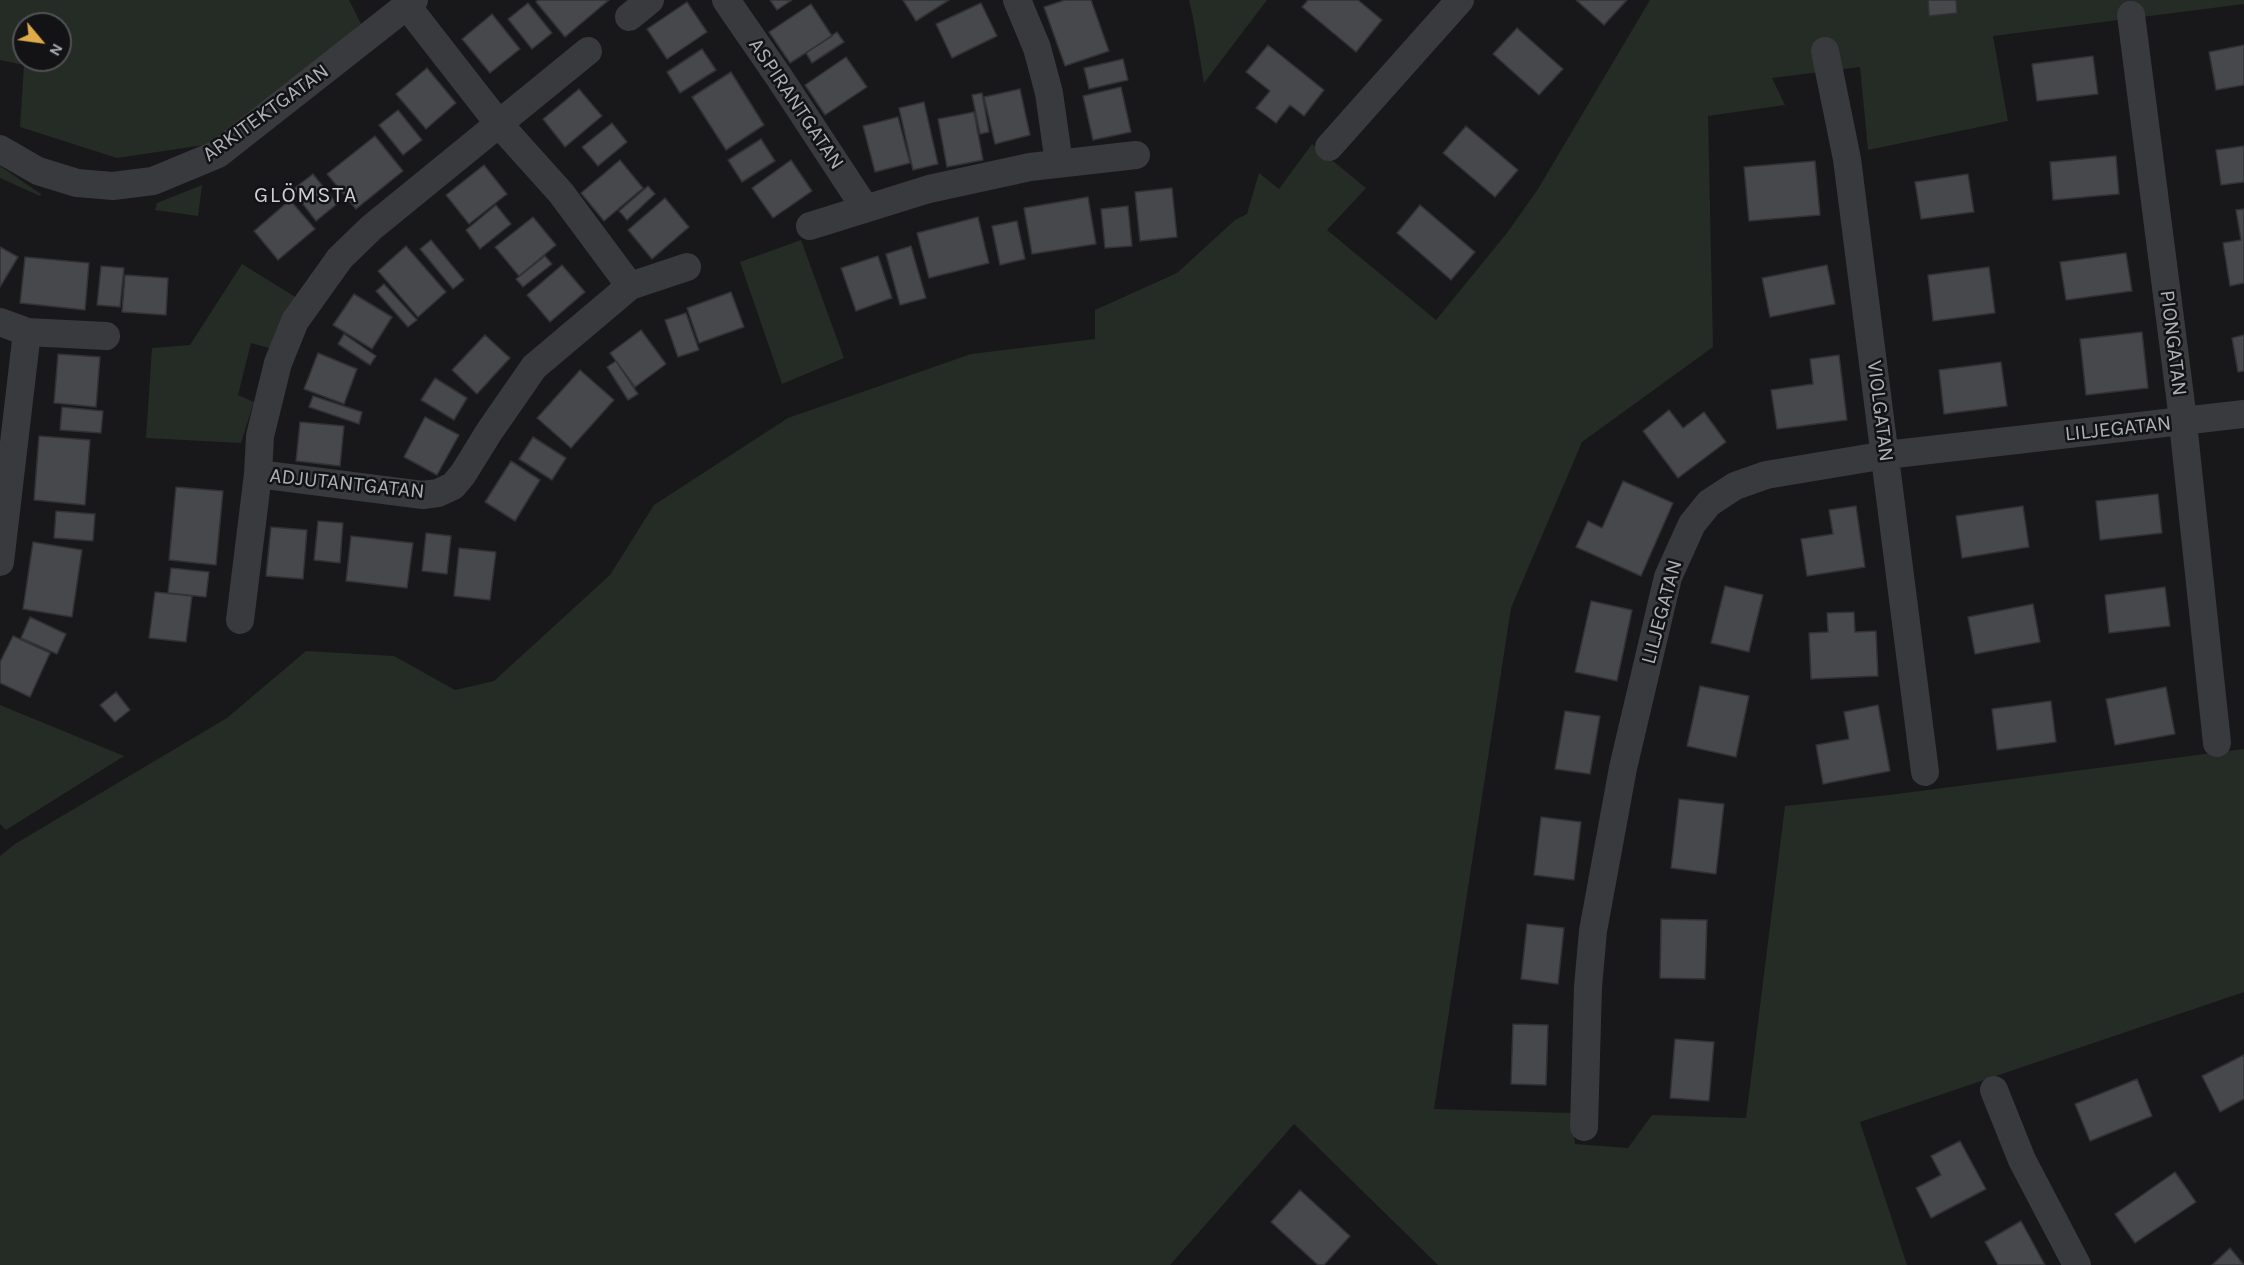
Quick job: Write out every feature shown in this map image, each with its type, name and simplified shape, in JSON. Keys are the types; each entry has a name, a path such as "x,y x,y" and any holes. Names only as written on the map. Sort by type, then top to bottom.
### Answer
{"street":[{"name":"ASPIRANTGATAN","path":"726,0 865,208"},
{"path":"1017,0 1037,48 1049,93 1059,163"},
{"path":"1329,147 1460,0"},
{"path":"411,3 500,124 561,193 630,286"},
{"name":"ARKITEKTGATAN","path":"0,149 38,171 77,183 113,186 153,181 218,154 411,3"},
{"name":"PIONGATAN","path":"2131,15 2183,421 2217,743"},
{"path":"500,124 588,51"},
{"name":"VIOLGATAN","path":"1825,51 1847,159 1925,772"},
{"name":"ADJUTANTGATAN","path":"240,620 258,474 260,436 278,363 295,321 340,258 370,228 500,124"},
{"path":"810,226 929,189 1030,166 1136,155"},
{"name":"ADJUTANTGATAN","path":"258,474 423,495 438,493 453,486 464,474 489,432 534,368 630,286 687,267"},
{"path":"0,322 27,332 106,336"},
{"path":"0,562 27,332"},
{"name":"LILJEGATAN","path":"1584,1127 1588,987 1593,931 1623,768 1668,577 1692,524 1709,503 1735,486 1766,475 1886,455 2244,414"},
{"path":"1994,1090 2022,1160 2077,1265"}],"shaded area":[{"path":"0,0 349,0 361,24 211,144 117,158 20,127 24,72 72,72 72,12 12,12 12,62 0,60"},
{"path":"1189,0 1267,0 1204,83 1193,17"},
{"path":"1650,0 2244,0 2244,4 1993,36 2008,121 1868,150 1860,67 1772,78 1785,105 1708,116 1713,347 1582,442 1511,608 1434,1109 1572,1113 1575,1144 1628,1148 1652,1115 1746,1118 1785,806 1889,795 2244,749 2244,992 1860,1122 1907,1265 1438,1265 1294,1124 1170,1265 0,1265 0,856 15,844 227,718 306,651 394,656 455,690 494,681 610,575 654,505 788,418 971,354 1095,339 1095,310 1177,273 1235,220 1247,214 1259,173 1279,189 1312,144 1366,188 1327,230 1436,320 1507,233 1538,189"},
{"path":"0,166 41,194 40,196 0,178"},
{"path":"202,185 198,216 155,210 157,203"},
{"path":"801,240 844,358 782,384 740,262"},
{"path":"242,264 297,298 272,349 251,343 238,395 254,402 241,443 146,438 152,348 190,345"},
{"path":"0,705 124,756 6,830 0,824"}],"building":[{"path":"538,0 609,0 565,37 536,2"},
{"path":"770,0 792,0 777,10"},
{"path":"903,0 949,0 916,21"},
{"path":"1065,0 1091,0 1109,51 1065,66 1044,7"},
{"path":"1308,0 1358,0 1382,20 1356,52 1302,7"},
{"path":"1576,0 1627,0 1604,25"},
{"path":"1928,0 1956,0 1957,13 1929,16"},
{"path":"687,2 707,32 667,59 647,29"},
{"path":"528,3 552,33 532,49 508,19"},
{"path":"981,3 997,36 952,58 936,24"},
{"path":"811,4 832,36 790,63 769,32"},
{"path":"492,14 520,49 490,73 462,39"},
{"path":"1517,28 1563,69 1539,95 1493,54"},
{"path":"837,32 844,42 812,63 806,53"},
{"path":"1268,45 1324,90 1304,116 1290,105 1276,123 1256,108 1270,91 1246,72"},
{"path":"2244,45 2244,85 2216,90 2209,52"},
{"path":"702,49 716,70 680,93 667,72"},
{"path":"2093,56 2098,94 2037,101 2032,64"},
{"path":"846,57 867,87 825,115 805,85"},
{"path":"1123,59 1128,80 1089,89 1084,68"},
{"path":"427,68 456,103 426,129 396,94"},
{"path":"731,72 764,125 726,150 692,97"},
{"path":"1121,87 1131,132 1093,140 1083,96"},
{"path":"579,89 602,116 565,147 543,119"},
{"path":"1020,89 1030,135 995,144 984,97"},
{"path":"982,93 989,132 980,134 972,95"},
{"path":"924,102 938,164 913,170 899,108"},
{"path":"398,110 422,140 403,155 379,125"},
{"path":"974,112 983,160 947,167 938,119"},
{"path":"898,117 910,163 875,172 863,126"},
{"path":"612,123 627,142 598,166 582,147"},
{"path":"1466,126 1518,170 1495,197 1443,153"},
{"path":"375,136 403,171 356,209 327,174"},
{"path":"761,139 775,161 742,182 728,160"},
{"path":"2244,146 2244,182 2221,185 2216,150"},
{"path":"2116,156 2119,194 2053,200 2050,162"},
{"path":"620,160 643,188 604,221 581,193"},
{"path":"791,160 812,191 773,218 752,188"},
{"path":"1815,161 1820,215 1749,221 1744,167"},
{"path":"484,165 507,194 469,224 446,195"},
{"path":"313,174 337,204 316,221 292,190"},
{"path":"1968,174 1974,212 1921,219 1915,182"},
{"path":"648,186 655,194 627,220 619,211"},
{"path":"1172,188 1177,237 1140,241 1135,192"},
{"path":"1088,197 1096,244 1032,254 1024,208"},
{"path":"665,198 689,227 652,259 628,230"},
{"path":"290,200 315,229 278,260 254,231"},
{"path":"496,205 511,224 480,249 466,230"},
{"path":"1420,205 1475,252 1451,280 1397,233"},
{"path":"1128,206 1132,246 1105,248 1101,209"},
{"path":"2244,209 2244,283 2230,286 2223,243 2241,240 2236,210"},
{"path":"533,217 556,245 519,276 495,247"},
{"path":"978,217 989,263 929,278 917,233"},
{"path":"1017,221 1025,259 1000,265 992,226"},
{"path":"431,240 464,280 453,289 420,249"},
{"path":"406,246 446,292 418,317 378,271"},
{"path":"911,246 926,298 900,305 886,254"},
{"path":"0,247 18,257 0,287"},
{"path":"2126,253 2132,291 2066,300 2060,262"},
{"path":"545,256 552,264 523,287 516,279"},
{"path":"878,256 892,298 856,311 841,268"},
{"path":"25,257 89,263 85,310 20,303"},
{"path":"562,265 585,292 550,322 527,295"},
{"path":"1827,265 1835,304 1770,317 1762,278"},
{"path":"101,266 124,268 120,307 97,305"},
{"path":"1989,267 1995,313 1933,321 1928,275"},
{"path":"125,275 168,278 166,315 122,312"},
{"path":"384,284 417,320 408,327 376,291"},
{"path":"731,292 744,327 699,343 687,308"},
{"path":"354,294 392,317 372,349 333,325"},
{"path":"686,313 699,350 678,357 665,320"},
{"path":"641,330 666,364 635,387 610,353"},
{"path":"2142,332 2148,388 2086,395 2080,339"},
{"path":"344,334 376,356 370,365 338,344"},
{"path":"485,335 510,358 477,394 452,370"},
{"path":"2244,335 2244,371 2238,372 2232,338"},
{"path":"318,353 357,369 344,404 304,389"},
{"path":"58,354 100,357 96,407 54,403"},
{"path":"1839,355 1847,420 1777,429 1771,390 1813,384 1810,359"},
{"path":"616,361 638,394 628,400 607,367"},
{"path":"2001,362 2007,406 1944,414 1939,370"},
{"path":"580,370 614,400 571,448 537,418"},
{"path":"435,378 467,398 454,420 421,400"},
{"path":"313,396 362,412 359,424 309,407"},
{"path":"62,407 103,411 101,433 60,430"},
{"path":"1669,410 1683,428 1704,412 1726,442 1678,478 1643,431"},
{"path":"425,417 459,435 437,475 404,457"},
{"path":"300,422 344,426 340,466 296,461"},
{"path":"39,436 90,440 85,505 34,500"},
{"path":"533,437 566,458 552,480 519,459"},
{"path":"511,461 540,480 515,521 485,502"},
{"path":"1623,481 1673,503 1641,576 1576,547 1588,521 1602,528"},
{"path":"176,487 223,491 216,565 169,560"},
{"path":"2158,494 2162,533 2100,540 2096,501"},
{"path":"1856,506 1865,567 1807,576 1801,539 1833,534 1829,510"},
{"path":"2023,506 2029,547 1962,558 1956,516"},
{"path":"56,511 95,514 93,541 54,538"},
{"path":"318,521 343,523 340,563 314,560"},
{"path":"271,527 307,530 303,579 266,576"},
{"path":"426,533 451,536 447,574 422,571"},
{"path":"351,536 413,543 407,588 346,581"},
{"path":"33,542 82,550 72,617 23,609"},
{"path":"459,548 496,552 490,600 454,596"},
{"path":"171,568 209,572 206,597 168,593"},
{"path":"1725,586 1763,595 1749,652 1711,643"},
{"path":"2165,587 2170,626 2109,633 2105,595"},
{"path":"155,592 192,596 186,642 149,638"},
{"path":"1591,601 1632,610 1617,681 1575,672"},
{"path":"2033,604 2040,642 1975,654 1968,617"},
{"path":"1854,612 1855,632 1876,631 1878,676 1811,679 1809,633 1828,632 1827,613"},
{"path":"30,617 66,634 57,654 21,638"},
{"path":"13,636 50,653 30,697 0,683 0,662"},
{"path":"1700,686 1749,696 1736,757 1687,746"},
{"path":"2166,687 2175,734 2115,745 2106,699"},
{"path":"116,692 130,710 115,722 100,705"},
{"path":"2051,701 2056,742 1997,750 1992,709"},
{"path":"1878,705 1890,771 1823,784 1816,745 1849,739 1844,712"},
{"path":"1565,711 1600,716 1590,774 1555,769"},
{"path":"1679,799 1724,804 1716,874 1671,868"},
{"path":"1541,817 1581,822 1574,880 1534,875"},
{"path":"1661,919 1707,920 1705,979 1660,978"},
{"path":"1527,924 1564,928 1558,984 1521,979"},
{"path":"1513,1024 1548,1025 1546,1085 1511,1084"},
{"path":"1675,1039 1714,1042 1709,1101 1670,1098"},
{"path":"2244,1055 2244,1099 2220,1112 2202,1076"},
{"path":"2137,1079 2152,1116 2090,1141 2075,1104"},
{"path":"1960,1141 1986,1189 1931,1218 1916,1188 1941,1175 1931,1156"},
{"path":"2175,1172 2196,1202 2135,1243 2115,1214"},
{"path":"1300,1190 1350,1236 1324,1265 1318,1265 1271,1222"},
{"path":"2021,1221 2045,1265 1998,1265 1985,1242"},
{"path":"2230,1248 2244,1265 2212,1265"}],"district":[{"name":"GLÖMSTA","path":"306,196"}]}
